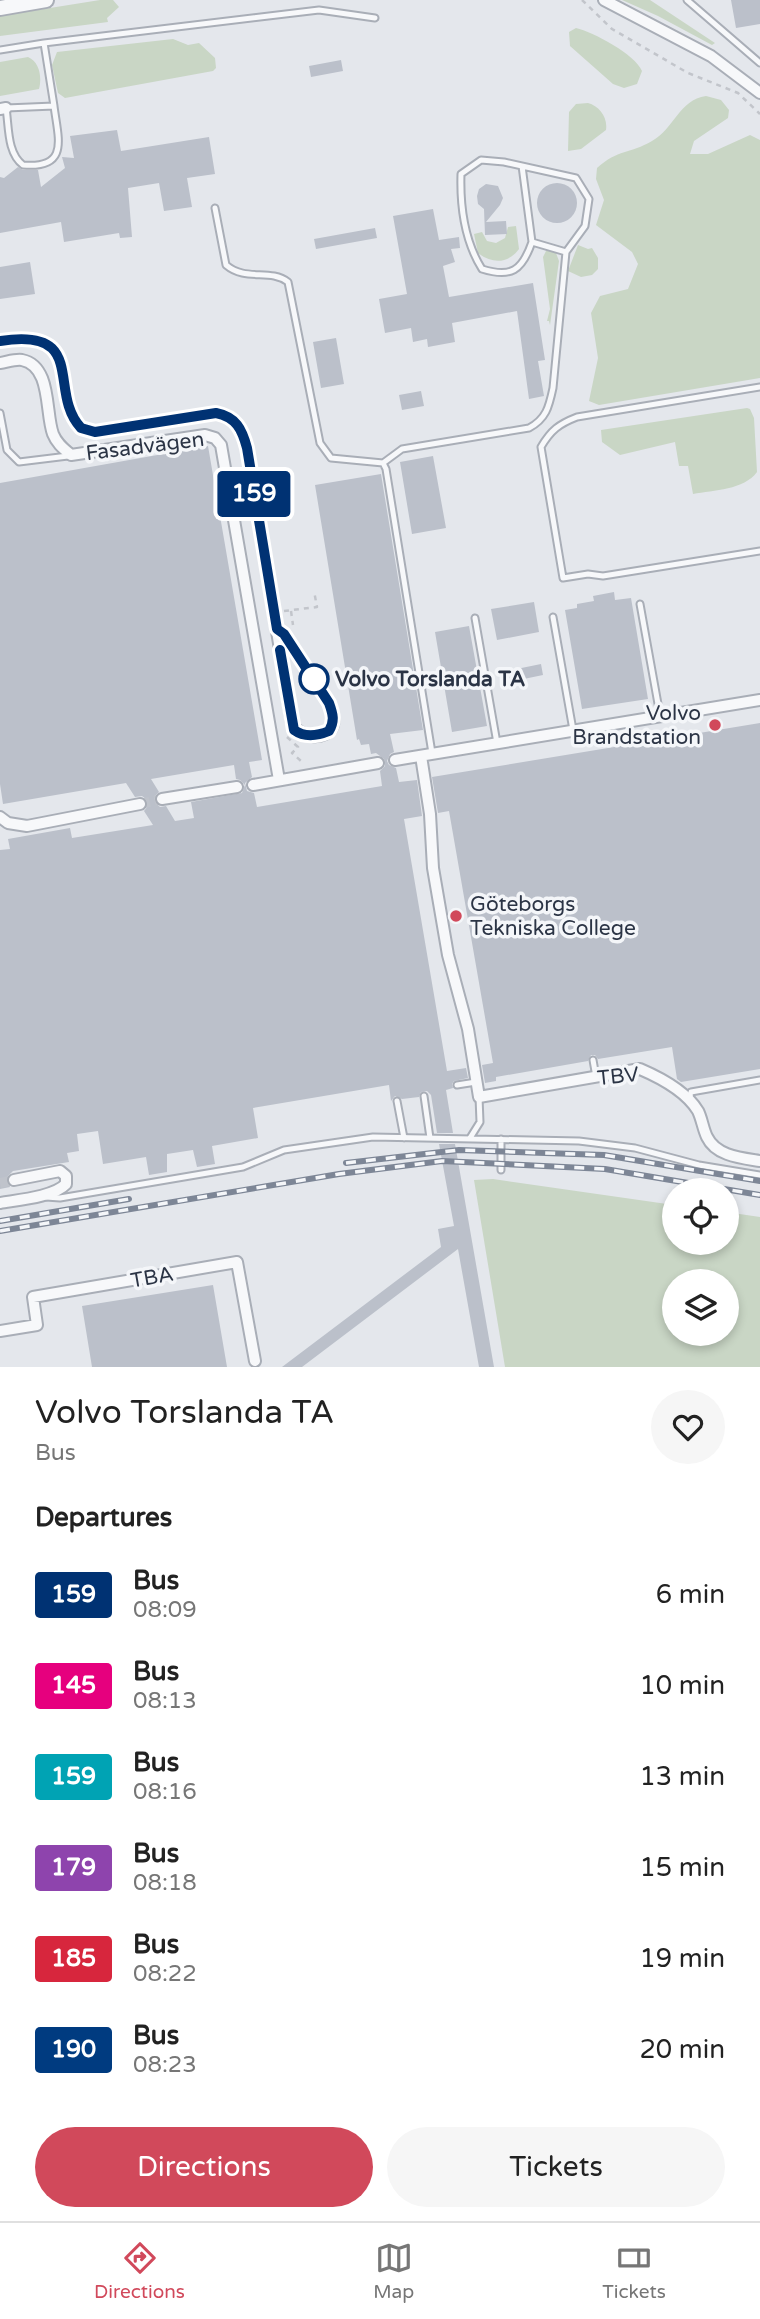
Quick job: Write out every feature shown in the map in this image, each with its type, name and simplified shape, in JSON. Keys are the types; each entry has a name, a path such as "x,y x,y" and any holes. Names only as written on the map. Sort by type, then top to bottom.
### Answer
{"street":[{"path":"0,8 46,0"},
{"path":"604,0 711,55 760,93"},
{"path":"0,341 31,339 54,350 61,362 72,416 81,428 95,432 216,413 225,415 239,425 247,448 277,629 294,730 301,735 329,731 333,725 329,703 289,640 277,629"},
{"name":"Fasadvägen","path":"0,363 23,360 38,370 43,379 52,432 61,447 71,455 205,435 215,438 221,445 279,780"},
{"path":"395,760 760,700"},
{"path":"421,756 430,814 433,868 448,955 468,1029 479,1097"},
{"path":"253,785 378,763"},
{"path":"162,799 237,788"},
{"path":"0,817 8,823 27,826 140,804"},
{"name":"TBV","path":"479,1097 640,1069 660,1078 689,1101 698,1112 715,1148 760,1161"},
{"path":"0,1203 36,1197 63,1188 66,1176 60,1171 14,1180"},
{"name":"TBA","path":"0,1331 37,1325 33,1297 237,1262 255,1361"}],"lane":[{"path":"687,0 760,63"},
{"path":"0,50 319,10 375,18"},
{"path":"44,43 54,106 59,152 48,163 23,165 16,160 13,152 3,109 54,106"},
{"path":"383,463 402,449 529,428 544,417 549,408 566,252 585,226 589,199 576,178 522,166 481,160 461,174 461,196 472,253 482,269 497,274 509,273 520,267 532,243 522,166"},
{"path":"215,208 226,265 241,273 282,277 288,282 316,425 325,452 331,458 339,460 375,460 383,463"},
{"path":"532,243 566,252"},
{"path":"760,387 577,417 559,424 550,432 541,447 563,578 588,574 603,576 760,551"},
{"path":"0,413 7,450 19,462 71,455"},
{"path":"383,463 432,754"},
{"path":"640,604 660,715"},
{"path":"554,617 573,730"},
{"path":"475,618 497,743"},
{"path":"593,1060 596,1077"},
{"path":"689,1101 691,1092 716,1084 760,1080"},
{"path":"457,1085 476,1082"},
{"path":"424,1096 430,1138"},
{"path":"470,1138 480,1122 479,1097"},
{"path":"397,1101 404,1138"},
{"path":"36,1197 60,1198 243,1167 284,1150 373,1137 579,1142 635,1148 699,1165 760,1175"},
{"path":"501,1139 501,1170"}],"path":[{"path":"583,0 612,29 688,73 738,93 760,114"},
{"path":"281,611 317,607 314,591"},
{"path":"291,611 293,626"}],"green space":[{"path":"113,0 119,7 107,18 108,22 0,36 0,16"},
{"path":"622,0 650,0 715,43 712,45"},
{"path":"576,28 603,39 638,64 642,71 637,84 624,88 613,84 570,46 569,32"},
{"path":"173,39 188,45 199,43 215,58 216,68 213,71 65,98 58,93 52,65 57,52"},
{"path":"28,57 39,71 39,89 0,96 0,62"},
{"path":"706,96 721,100 729,110 728,118 694,141 690,154 708,154 750,135 760,140 760,378 599,405 589,401 598,358 591,313 600,296 628,289 638,264 632,252 596,225 604,200 596,179 597,168 611,158 660,136 689,103"},
{"path":"588,103 602,113 606,130 581,149 568,151 569,112 576,104"},
{"path":"516,226 519,249 510,258 494,261 478,253 474,234 482,232 487,241 496,243 505,238 508,227"},
{"path":"578,245 592,248 598,258 598,269 592,275 581,277 568,271"},
{"path":"552,250 559,261 550,325 547,321 550,309 543,257 546,251"},
{"path":"747,408 754,418 757,472 737,486 693,494 688,466 679,466 675,442 620,455 602,442 601,430"},
{"path":"493,1179 662,1203 662,1255 739,1255 739,1214 760,1217 760,1367 505,1367 474,1180"}],"building":[{"path":"731,0 760,0 760,24 736,28"},
{"path":"341,60 343,71 311,77 309,66"},
{"path":"117,130 121,151 209,137 215,174 187,178 192,207 164,211 159,183 128,188 132,237 120,238 119,233 64,242 61,222 0,233 0,177 4,178 18,167 23,170 38,170 41,187 65,168 62,157 74,158 70,136"},
{"path":"557,183 565,184 571,189 576,195 576,211 571,217 565,222 557,223 549,222 543,217 538,211 537,203 538,195 543,189 549,184"},
{"path":"486,184 498,186 503,198 486,222 506,221 507,234 485,235 484,209 478,204 477,196 479,189"},
{"path":"433,209 439,240 459,237 460,248 451,249 455,262 443,266 449,297 533,283 545,360 538,361 544,396 529,399 517,311 452,323 455,342 428,347 427,339 413,342 411,328 385,333 379,299 407,294 393,216"},
{"path":"375,228 377,238 316,249 314,239"},
{"path":"30,262 35,294 0,299 0,267"},
{"path":"336,338 344,384 321,388 313,342"},
{"path":"421,391 424,406 402,410 399,395"},
{"path":"208,446 262,760 249,762 252,777 245,783 247,791 254,793 257,807 382,786 380,771 385,766 384,759 376,753 371,754 369,744 361,745 359,739 357,740 315,485 381,474 423,730 390,734 394,752 387,761 396,768 399,782 417,780 422,816 404,819 447,1071 466,1068 468,1078 454,1081 453,1088 446,1090 453,1133 437,1133 431,1095 427,1091 421,1092 419,1097 402,1099 395,1096 391,1101 389,1085 253,1108 258,1138 212,1146 215,1164 197,1167 193,1150 167,1154 167,1172 149,1175 146,1157 103,1164 98,1131 77,1134 79,1151 67,1153 69,1162 13,1171 6,1178 10,1187 0,1189 0,850 10,849 8,839 70,828 72,838 153,825 144,811 148,806 146,799 142,796 135,797 126,783 3,804 0,784 0,483","holes":["234,765 236,779 245,785 242,793 191,802 194,818 175,821 166,806 160,807 156,803 154,797 159,792 151,779"]},
{"path":"433,456 446,528 412,534 400,462"},
{"path":"614,592 615,600 631,598 648,699 582,709 565,610 577,608 577,604 594,601 593,596"},
{"path":"534,602 539,632 497,640 491,609"},
{"path":"469,626 487,726 452,732 435,632"},
{"path":"541,664 543,675 504,683 502,672"},
{"path":"760,723 760,1069 681,1082 677,1079 672,1047 598,1059 591,1055 588,1061 496,1077 496,1081 485,1083 482,1065 493,1063 449,811 438,813 432,777"},
{"path":"439,1144 455,1144 494,1367 479,1367 458,1249 302,1367 282,1367 441,1247 438,1229 454,1226"},
{"path":"213,1285 227,1367 92,1367 82,1306"}],"tunnel":[{"path":"140,804 162,799"},
{"path":"0,1183 14,1180"}],"railway":[{"path":"346,1163 459,1150 604,1155 760,1181"},
{"path":"0,1231 339,1174 442,1161 605,1169 760,1195"},
{"path":"0,1221 129,1199"}],"bus line":[{"name":"159","path":"0,341 31,339 54,350 61,362 72,416 81,428 91,432 216,413 225,415 239,425 247,448 277,629 284,634 329,703 333,715 333,725 329,731 301,735 294,730 280,650"}],"place":[{"name":"Volvo Torslanda TA","path":"314,679"},
{"name":"Volvo Brandstation","path":"715,725"},
{"name":"Göteborgs Tekniska College","path":"456,916"}]}
